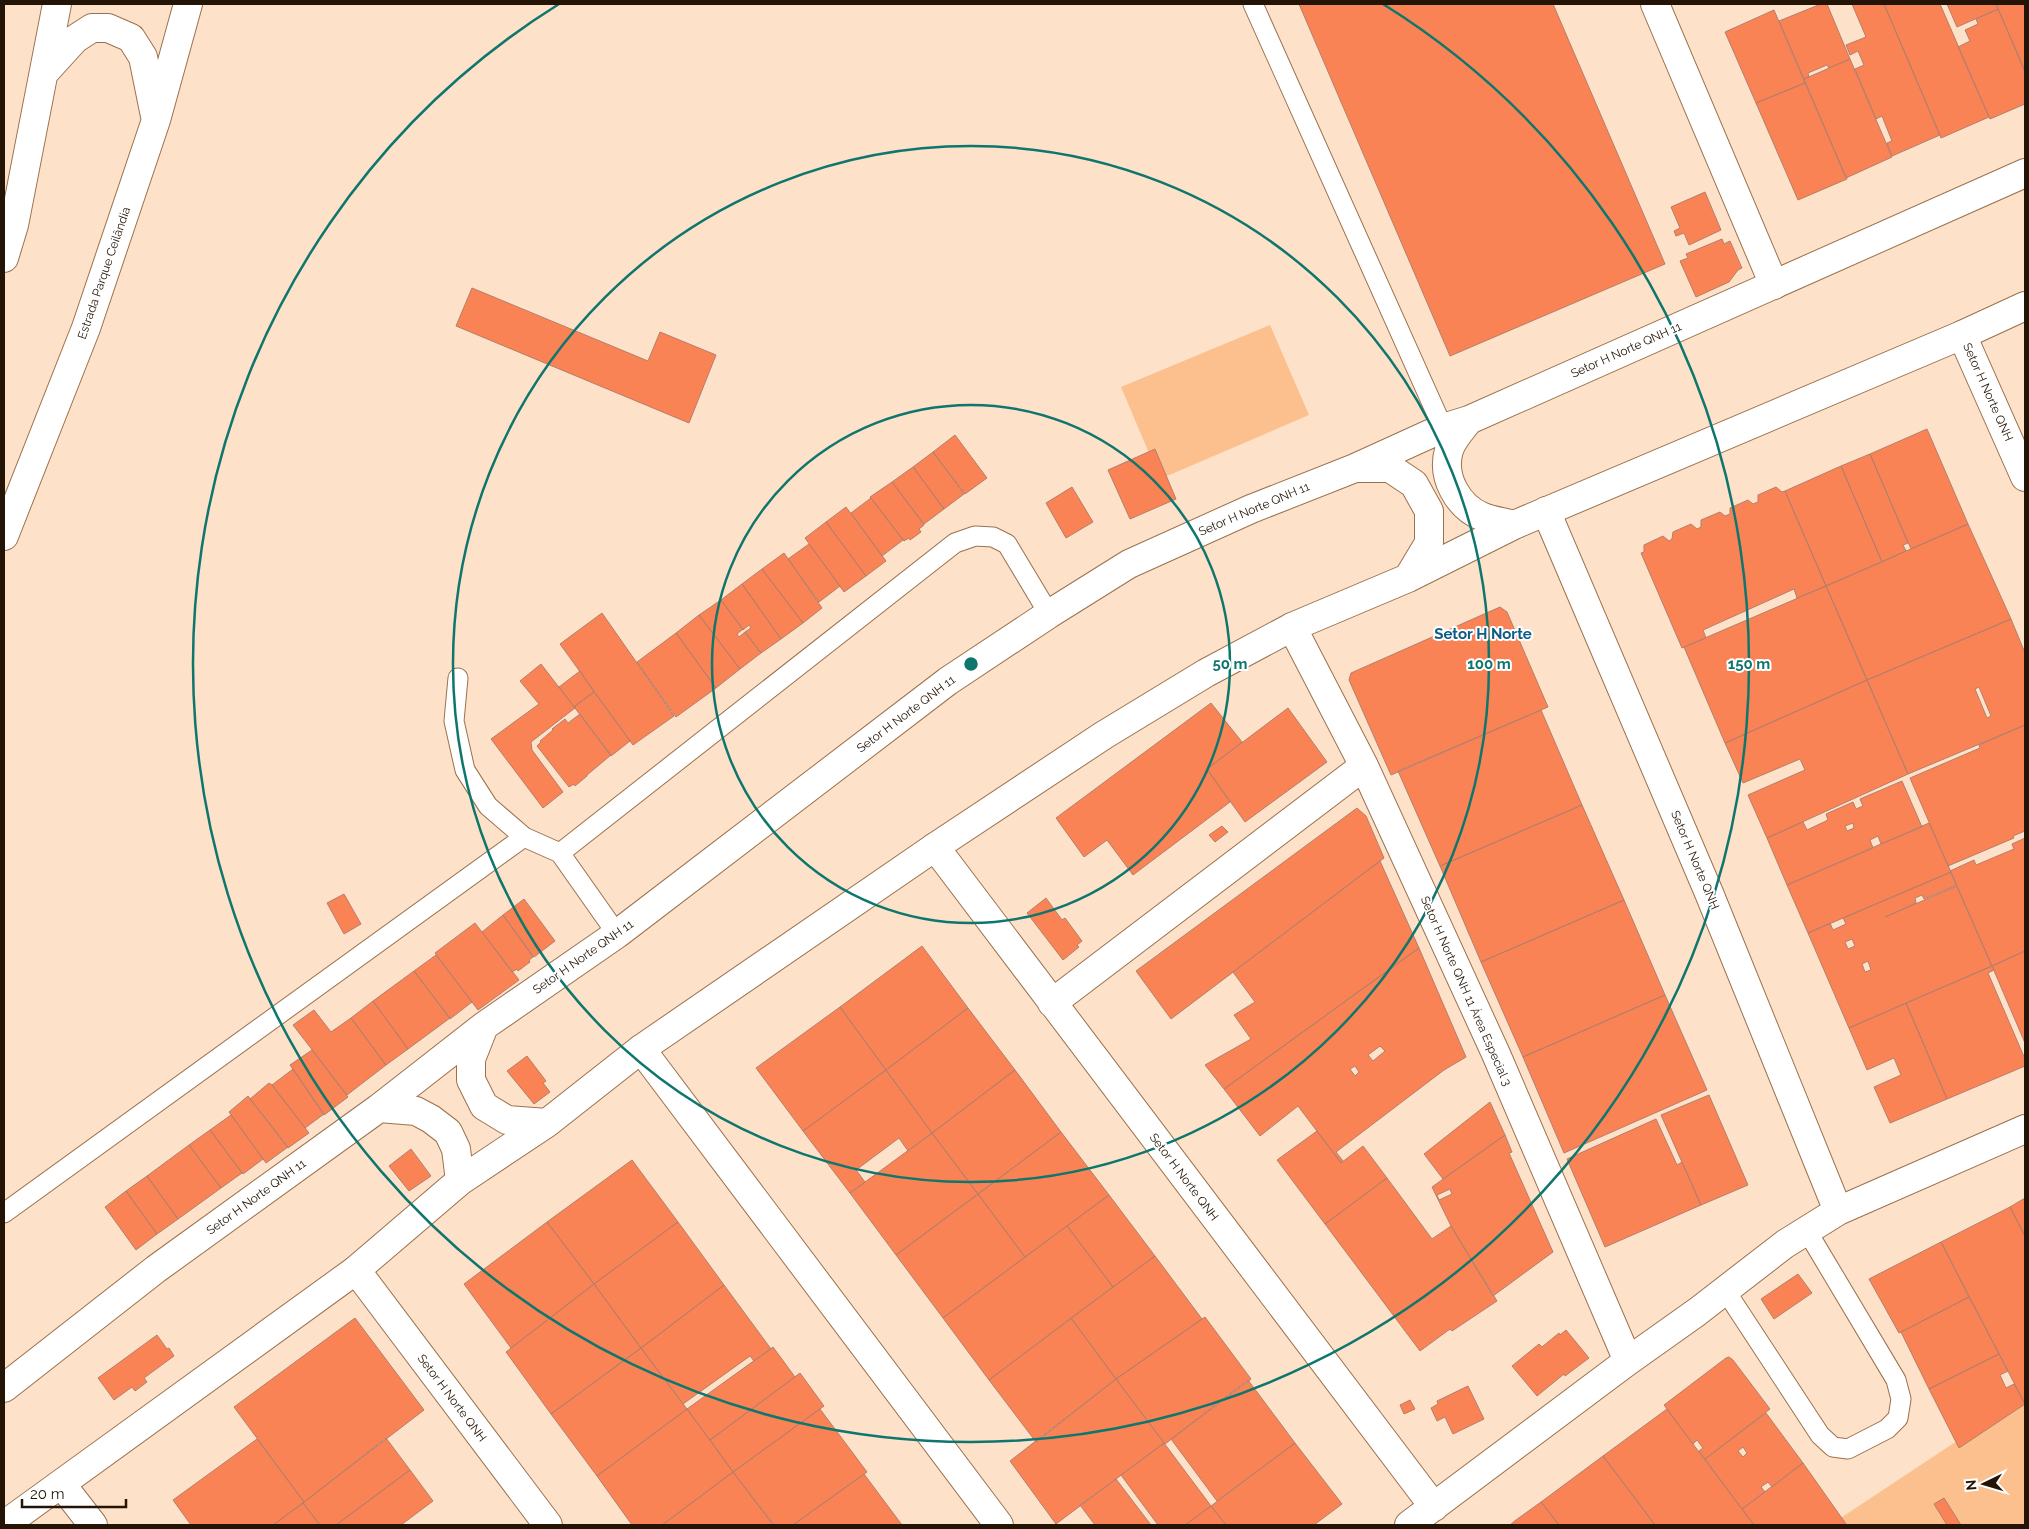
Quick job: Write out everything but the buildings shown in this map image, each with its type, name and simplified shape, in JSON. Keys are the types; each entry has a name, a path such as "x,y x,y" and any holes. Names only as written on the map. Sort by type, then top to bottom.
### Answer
{"main road":[{"path":"4,258 14,225 57,4"},
{"name":"Estrada Parque Ceilândia","path":"4,536 86,328 156,120 188,4"},
{"path":"1655,4 1774,285"},
{"path":"43,73 75,39 92,28 108,28 131,38 143,57 156,120"},
{"name":"Setor H Norte QNH 11","path":"4,1388 156,1269 379,1108 484,1026 617,934 948,681 1129,564 1250,509 1355,468 1456,424 2025,173"},
{"path":"4,1525 62,1485 356,1270 460,1180 547,1123 641,1049 934,847 1113,730 1206,673 1292,626 1408,578 1514,525 1962,335 2025,306"},
{"name":"Setor H Norte QNH","path":"1962,335 2025,477"},
{"path":"1456,424 1455,438 1449,450 1447,470 1455,493 1466,506 1483,517 1514,525"},
{"path":"1355,468 1390,468 1414,484 1429,511 1429,543 1408,578"},
{"name":"Setor H Norte QNH","path":"1546,511 1709,893 1838,1211"},
{"name":"Setor H Norte QNH 11 Área Especial 3","path":"1292,626 1364,766 1496,1054 1628,1360"},
{"path":"1052,1003 1364,766"},
{"name":"Setor H Norte QNH","path":"934,847 1434,1507"},
{"path":"484,1026 471,1059 471,1080 484,1106 508,1120 547,1123"},
{"path":"641,1049 999,1525"},
{"path":"379,1108 416,1111 431,1119 448,1132 456,1149 460,1180"},
{"path":"1409,1525 1628,1360 1726,1290 1785,1244 1838,1211 2025,1129"},
{"name":"Setor H Norte QNH","path":"356,1270 548,1525"},
{"path":"62,1485 93,1525"}],"lane":[{"path":"1253,4 1456,424"},
{"path":"560,853 955,543 975,536 993,537 1007,544 1049,614"},
{"path":"458,678 454,721 465,770 488,806 524,836 560,853 617,934"},
{"path":"4,1213 524,836"},
{"path":"1726,1290 1820,1435 1832,1447 1848,1449 1887,1429 1898,1418 1901,1398 1896,1380 1807,1231"}],"shaded area":[{"path":"1270,325 1309,415 1160,479 1121,387"},
{"path":"2025,1396 2025,1525 1830,1525"}],"district":[{"name":"Setor H Norte","path":"1483,634"}]}
